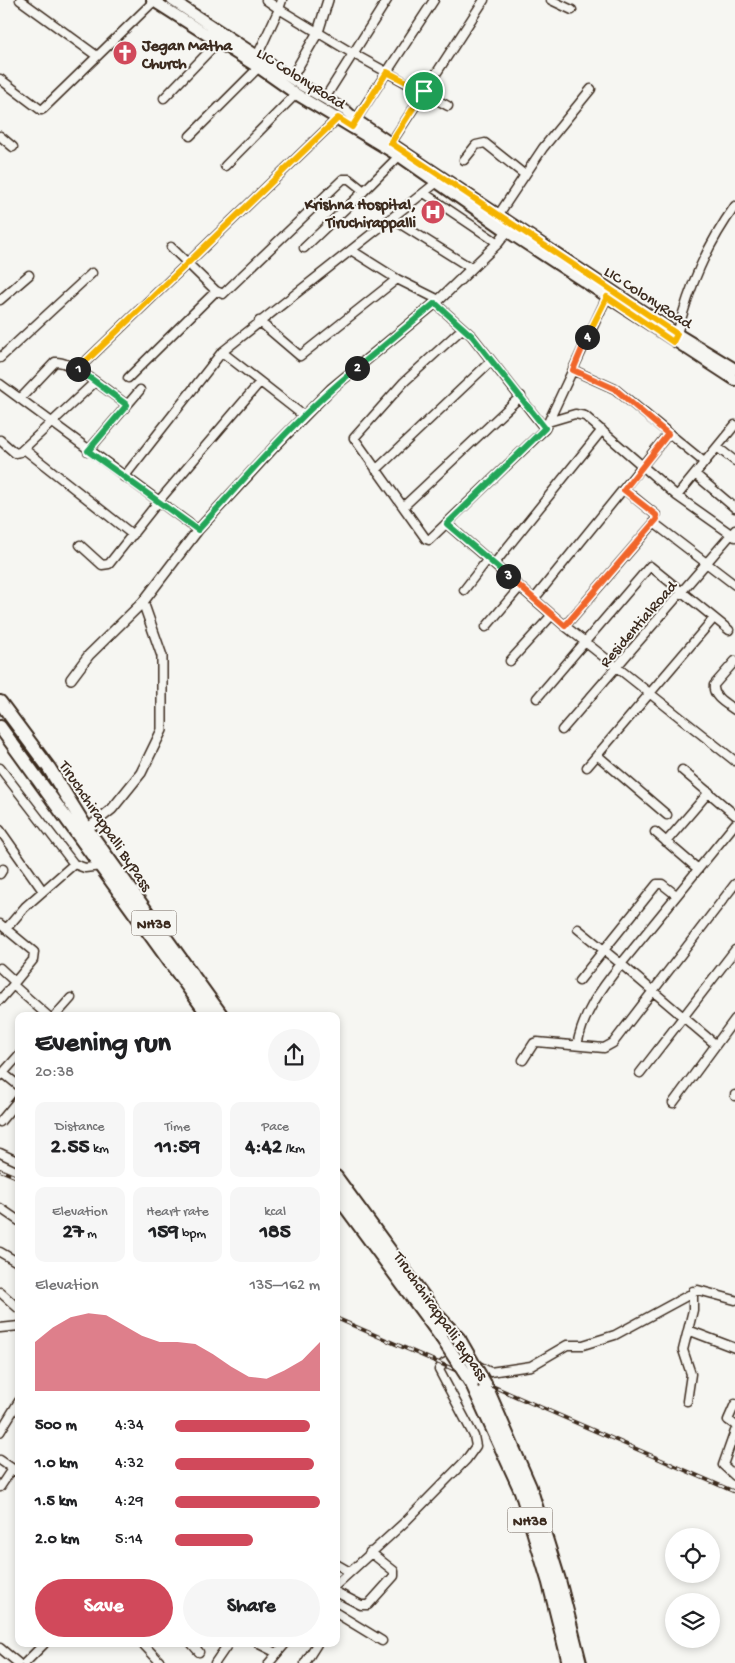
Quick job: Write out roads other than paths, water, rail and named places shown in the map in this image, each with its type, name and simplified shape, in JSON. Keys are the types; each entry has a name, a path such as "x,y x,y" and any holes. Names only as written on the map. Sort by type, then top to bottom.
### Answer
{"highway":[{"name":"Tiruchchirappalli ByPass","path":"0,702 49,768 51,778 81,830 219,1012"},
{"name":"Tiruchchirappalli Bypass","path":"0,727 81,830 101,866 206,1012"},
{"name":"Tiruchchirappalli ByPass","path":"340,1182 437,1315 458,1339"},
{"name":"Tiruchchirappalli Bypass","path":"340,1199 442,1338 479,1384 521,1491 550,1583 569,1663"},
{"name":"Tiruchchirappalli Bypass","path":"458,1339 530,1487 559,1580 580,1663"}],"main road":[{"name":"LIC ColonyRoad","path":"172,0 260,60 296,94 338,118 354,123 391,143 439,181 499,214 510,228 607,297 675,338 735,369"},
{"name":"LIC ColonyRoad","path":"153,1 218,42 260,60 325,98 354,123 399,156 510,228 735,380"}],"street":[{"path":"20,0 97,56"},
{"path":"266,0 352,53 424,91 448,106"},
{"path":"190,136 260,60 282,0"},
{"path":"292,77 318,32 328,0"},
{"path":"325,98 387,0"},
{"path":"354,123 434,0"},
{"path":"391,143 484,0"},
{"path":"551,0 572,10"},
{"path":"0,79 41,110 153,1"},
{"path":"164,98 218,42"},
{"path":"499,214 543,148 591,89"},
{"path":"225,166 296,94"},
{"path":"77,370 338,118"},
{"path":"0,136 13,147"},
{"path":"464,160 476,145 485,143 525,175"},
{"path":"304,248 399,156"},
{"path":"171,247 216,291 223,294 343,179 349,179 364,191"},
{"path":"124,477 222,352 259,320 439,181"},
{"path":"424,193 498,243"},
{"path":"675,338 688,293 716,234 735,207"},
{"path":"391,218 471,268"},
{"path":"71,679 89,655 143,602 198,530 331,388 437,301 498,243 510,228"},
{"path":"350,250 437,301 463,328 546,425"},
{"path":"0,358 92,273"},
{"path":"0,300 29,275"},
{"path":"259,320 300,356 397,279"},
{"path":"128,378 216,291"},
{"path":"463,328 404,382 355,436 354,440 404,506 426,539 429,540 546,425 607,297"},
{"path":"222,352 304,416"},
{"path":"376,470 491,360"},
{"path":"20,399 56,362 63,362 127,405"},
{"path":"573,370 615,389 704,462"},
{"path":"0,440 18,454 95,382"},
{"path":"80,545 106,566 110,564 158,502 260,382"},
{"path":"0,384 88,451 198,530"},
{"path":"88,451 140,390"},
{"path":"404,506 521,396"},
{"path":"546,425 575,414 585,416 678,496 734,534"},
{"path":"678,496 735,426"},
{"path":"464,590 491,562 602,430"},
{"path":"535,598 668,434"},
{"path":"717,447 735,461"},
{"path":"24,449 133,535"},
{"path":"695,474 735,508"},
{"path":"565,626 654,523 656,515 624,490"},
{"path":"654,523 735,585"},
{"path":"447,524 535,598 565,626 651,692 735,761"},
{"name":"ResidentialRoad","path":"562,730 683,593 707,562 734,534"},
{"path":"537,698 650,566 729,630"},
{"path":"486,627 520,587"},
{"path":"81,830 112,809 140,773 162,730 162,656 143,602"},
{"path":"510,661 552,615"},
{"path":"587,767 714,618"},
{"path":"735,661 714,685 713,690 716,695 735,710"},
{"path":"597,755 667,815"},
{"path":"0,768 74,864 85,868 101,866"},
{"path":"682,770 735,815"},
{"path":"666,842 709,792"},
{"path":"577,1045 583,1022 592,1002 676,895 735,824"},
{"path":"0,830 43,891"},
{"name":"Tiruchchirappalli Bypass","path":"81,830 114,878 117,888"},
{"path":"655,832 698,869"},
{"path":"0,1000 33,960 34,952 3,927 74,864"},
{"path":"579,981 657,884 662,884 676,895"},
{"path":"523,1060 534,1043 537,1042 604,1048 609,1046 735,884"},
{"path":"578,929 715,1044"},
{"path":"640,1073 735,950"},
{"path":"0,969 44,1012"},
{"path":"59,1012 71,998"},
{"path":"673,1103 715,1044 734,1022"},
{"path":"15,1060 1,1074 15,1083"},
{"path":"11,1064 15,1080"},
{"path":"0,1122 15,1104"},
{"path":"0,1153 15,1160"},
{"path":"0,1208 15,1217"},
{"path":"0,1252 15,1261"},
{"path":"340,1581 406,1521 466,1460 476,1446 474,1436 439,1370 442,1364 448,1361 476,1363 490,1372 532,1366 567,1345 583,1345 615,1335 693,1291 704,1290 735,1300"},
{"path":"688,1402 691,1374 682,1355 693,1310 693,1291"},
{"path":"0,1292 15,1305"},
{"path":"0,1328 15,1326"},
{"path":"688,1330 735,1348"},
{"path":"735,1404 728,1420 735,1425"},
{"path":"0,1432 15,1408"},
{"path":"735,1431 723,1465 735,1476"},
{"path":"0,1460 15,1471 0,1487"},
{"path":"340,1594 361,1605 368,1605 394,1576 394,1572 370,1552"},
{"path":"340,1566 350,1572"},
{"path":"340,1615 382,1640"},
{"path":"26,1663 41,1647"},
{"path":"147,1647 161,1663"},
{"path":"195,1647 199,1652"},
{"path":"215,1663 226,1647"},
{"path":"265,1647 276,1653"},
{"path":"269,1663 282,1647"},
{"path":"305,1663 315,1647"},
{"path":"0,1648 18,1663"}],"railway":[{"path":"0,1170 15,1176"},
{"path":"340,1320 735,1492"}],"place":[{"name":"Jegan Matha Church","path":"125,53"},
{"name":"Krishna Hospital, Tiruchirappalli","path":"433,212"}]}
